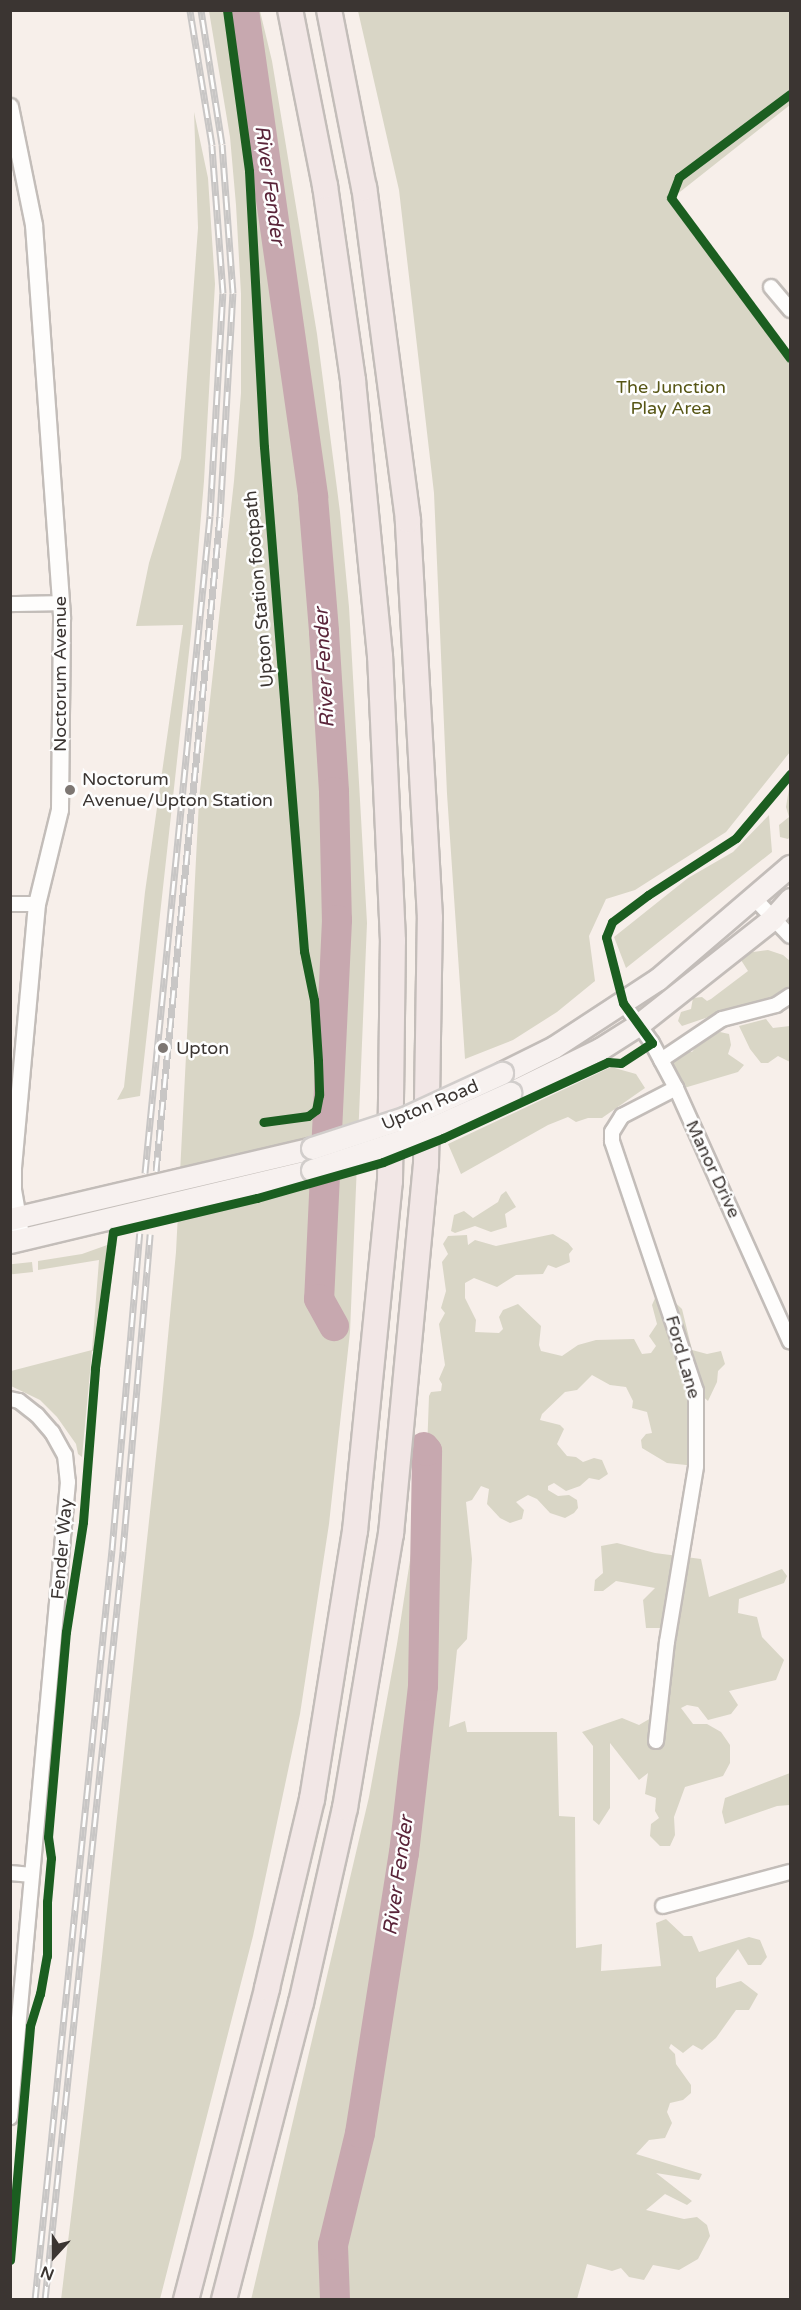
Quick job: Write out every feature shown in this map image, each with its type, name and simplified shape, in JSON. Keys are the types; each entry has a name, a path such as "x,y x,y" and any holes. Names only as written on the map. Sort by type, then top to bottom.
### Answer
{"highway":[{"path":"186,2300 267,1988 312,1799 355,1531 390,1182 393,941 380,656 353,380 324,186 290,10"},
{"path":"224,2300 302,2004 345,1808 391,1534 426,1165 430,918 408,520 364,188 329,10"}],"main road":[{"name":"Upton Road","path":"14,1218 312,1148 404,1118 502,1074 554,1047 658,980 790,866"},
{"name":"Upton Road","path":"17,1241 312,1170 409,1138 510,1093 600,1048 638,1024 772,919 790,899"}],"street":[{"name":"Noctorum Avenue","path":"10,107 34,225 61,603 60,810 37,904 14,1132 13,1190 17,1241"},
{"path":"771,287 790,310"},
{"path":"10,604 61,603"},
{"path":"754,898 790,936"},
{"path":"10,904 37,904"},
{"path":"661,1060 722,1019 776,1005 790,996"},
{"name":"Manor Drive","path":"623,1002 661,1060 676,1088 790,1342"},
{"name":"Ford Lane","path":"656,1741 667,1642 696,1466 696,1391 612,1141 612,1131 622,1116 676,1088"},
{"name":"Fender Way","path":"10,1399 19,1401 37,1415 52,1432 65,1455 68,1482 10,2117"},
{"path":"663,1906 790,1872"},
{"path":"10,1873 32,1875"}],"green space":[{"path":"209,11 260,11 272,61 317,334 340,512 349,607 367,923 350,1332 329,1524 300,1714 253,1936 160,2299 61,2300 100,1975 176,1252 199,800 234,481 241,393 241,294 236,205 230,137"},
{"name":"The Junction Play Area","path":"358,11 790,11 790,105 671,199 790,358 790,752 726,832 635,890 606,899 589,936 595,981 557,1012 513,1040 465,1059 447,794 434,493 399,190"},
{"path":"194,112 208,178 215,284 204,481 191,634 140,1096 117,1100 124,1087 145,892 183,625 136,626 149,563 181,458 198,228"},
{"path":"790,782 790,837 788,839 780,837 779,825 789,817 786,807"},
{"path":"769,815 772,852 626,968 614,937 688,878 733,852"},
{"path":"768,950 783,955 790,961 790,987 771,1000 742,1009 738,1007 682,1026 678,1021 681,1012 691,1009 693,998 702,997 707,1001 711,999 748,971 741,960 746,953"},
{"path":"766,1019 773,1028 790,1026 790,1062 778,1056 768,1063 761,1063 750,1049 739,1026"},
{"path":"720,1032 729,1034 731,1045 728,1054 744,1065 738,1072 684,1088 673,1064 674,1054 682,1050 692,1052 700,1042"},
{"path":"611,1067 636,1074 645,1088 602,1118 588,1118 576,1122 568,1117 548,1125 461,1174 448,1144"},
{"path":"506,1191 516,1207 505,1214 507,1227 491,1232 475,1226 455,1233 451,1231 454,1215 464,1211 473,1218 498,1202"},
{"path":"553,1234 573,1249 569,1254 570,1262 556,1268 548,1265 543,1274 516,1275 497,1287 474,1278 465,1283 465,1298 476,1320 475,1332 499,1333 503,1329 499,1317 503,1310 518,1304 541,1326 539,1345 541,1351 562,1356 578,1345 596,1340 634,1339 642,1354 651,1353 656,1346 649,1336 657,1324 652,1305 656,1296 664,1292 682,1309 692,1350 707,1354 721,1351 725,1364 718,1371 717,1382 708,1401 697,1391 696,1466 667,1463 642,1448 641,1440 646,1434 652,1433 647,1412 632,1408 633,1401 626,1387 610,1385 592,1375 577,1390 565,1392 542,1414 540,1420 560,1425 564,1429 557,1444 567,1456 576,1457 583,1462 594,1458 602,1460 608,1474 599,1480 589,1478 580,1486 566,1491 554,1483 548,1486 548,1490 558,1496 569,1495 577,1500 578,1508 574,1513 565,1518 550,1513 537,1499 528,1495 516,1502 524,1510 522,1519 510,1523 500,1518 487,1504 489,1489 481,1486 472,1500 466,1502 472,1559 467,1639 457,1650 449,1727 465,1721 467,1732 557,1732 559,1816 575,1817 576,1948 602,1944 601,1971 661,1966 656,1923 666,1919 684,1936 692,1936 699,1952 749,1937 760,1940 767,1957 761,1965 748,1965 738,1949 716,1978 716,1988 741,1981 758,1994 749,2010 736,2010 716,2038 702,2050 693,2045 683,2053 671,2044 669,2048 675,2054 676,2064 691,2085 691,2093 683,2100 670,2103 667,2112 672,2123 665,2138 649,2140 636,2154 702,2174 699,2180 656,2173 692,2201 687,2205 665,2194 646,2210 684,2219 697,2217 707,2225 710,2236 698,2259 679,2270 653,2265 644,2280 629,2277 621,2268 612,2271 587,2264 577,2299 251,2300 369,1797 397,1644 427,1451 429,1396 431,1392 441,1391 442,1384 439,1379 445,1365 439,1324 445,1313 441,1308 446,1291 442,1262 448,1254 443,1244 448,1236 467,1235 468,1245 475,1240 496,1246"},
{"path":"110,1244 98,1351 92,1351 82,1457 78,1454 76,1444 57,1417 40,1400 11,1386 11,1371 92,1350 99,1260 38,1270 38,1261 82,1254"},
{"path":"32,1262 33,1272 12,1274 11,1264"},
{"path":"617,1543 655,1553 701,1559 709,1597 782,1569 787,1576 784,1583 739,1599 738,1613 757,1617 762,1637 784,1660 776,1680 729,1691 738,1705 731,1714 708,1720 698,1707 687,1705 681,1708 693,1724 707,1724 721,1732 730,1745 730,1763 723,1776 685,1787 674,1817 675,1835 670,1846 660,1846 650,1836 651,1824 659,1818 655,1811 656,1798 645,1794 648,1773 639,1780 610,1743 610,1808 599,1825 593,1820 593,1746 582,1732 622,1718 639,1725 651,1718 677,1640 664,1628 646,1628 643,1600 655,1588 616,1581 603,1591 594,1591 595,1580 603,1573 601,1546"},
{"path":"790,1773 790,1805 777,1806 725,1824 722,1812 725,1798"}],"waterway":[{"name":"River Fender","path":"244,10 313,497 324,632 334,792 337,920 319,1299 334,1326"},
{"name":"River Fender","path":"335,2300 333,2245 360,2133 404,1853 423,1686 427,1451 424,1447"}],"railway":[{"path":"145,1173 210,516 223,293 212,145 190,10"},
{"path":"156,1171 220,517 233,293 222,144 201,10"},
{"path":"35,2300 112,1550 140,1233"},
{"path":"45,2300 123,1551 150,1234"}],"cycle path":[{"name":"Upton Station footpath","path":"227,10 249,171 264,447 304,951 314,1000 318,1061 319,1095 316,1110 308,1116 263,1122"},
{"path":"790,94 679,177 671,198 790,358"},
{"path":"10,2260 30,2026 40,1994 47,1956 47,1902 51,1858 48,1837 66,1632 83,1522 95,1368 113,1232 257,1198 383,1162 443,1138 608,1062 621,1063 652,1043 623,1003 606,937 612,922 648,895 736,838 790,774"}],"place":[{"name":"Noctorum Avenue/Upton Station","path":"70,790"},
{"name":"Upton","path":"163,1048"}]}
